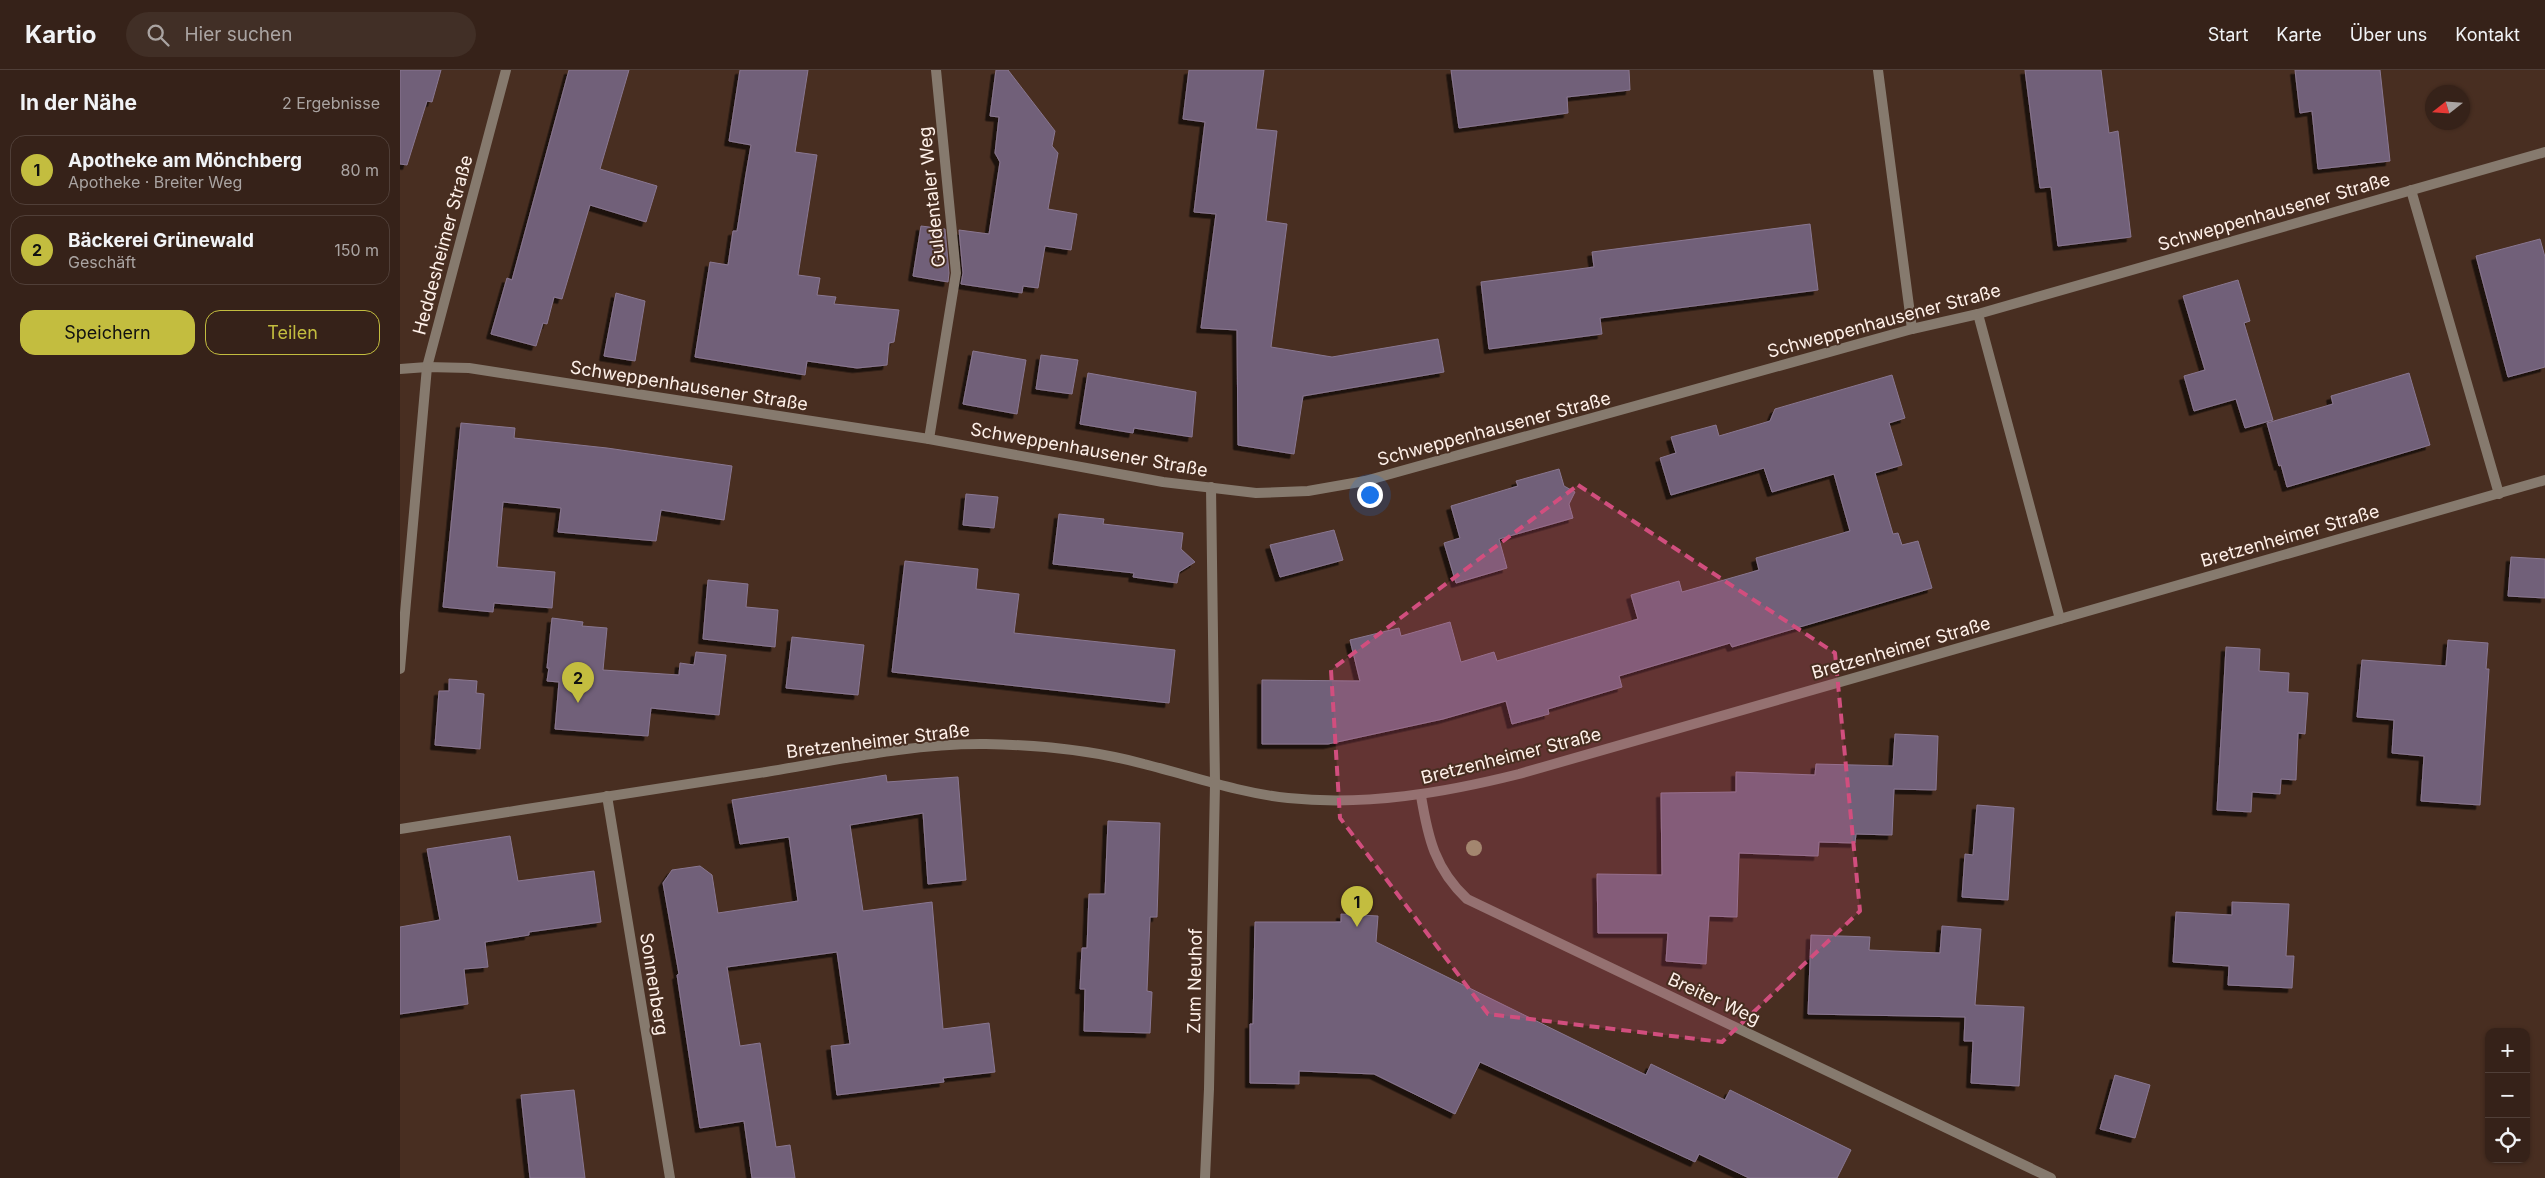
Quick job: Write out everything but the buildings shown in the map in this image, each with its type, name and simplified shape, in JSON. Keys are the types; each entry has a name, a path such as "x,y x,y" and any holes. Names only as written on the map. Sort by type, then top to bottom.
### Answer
{"street":[{"name":"Heddesheimer Straße","path":"400,669 427,367 506,70"},
{"name":"Guldentaler Weg","path":"929,439 956,273 936,70"},
{"path":"1878,70 1912,329"},
{"name":"Schweppenhausener Straße","path":"400,369 427,367 469,368 929,439 1163,482 1256,492 1308,491 1365,481 1912,329 1978,314 2545,152"},
{"path":"2411,190 2499,494"},
{"path":"1978,314 2060,619"},
{"name":"Bretzenheimer Straße","path":"400,829 868,756 969,744 1094,752 1215,784 1288,798 1350,800 1421,796 1519,774 2545,480"},
{"name":"Zum Neuhof","path":"1205,1178 1210,1089 1215,784 1211,487"},
{"name":"Sonnenberg","path":"607,796 670,1178"},
{"name":"Breiter Weg","path":"1421,796 1429,838 1438,863 1450,884 1466,899 2052,1178"}],"highlighted area":[{"path":"1578,485 1835,653 1860,911 1722,1042 1488,1014 1340,818 1331,670"}],"place":[{"name":"Bäckerei Grünewald","path":"578,703"},
{"name":"Apotheke am Mönchberg","path":"1357,927"}]}
